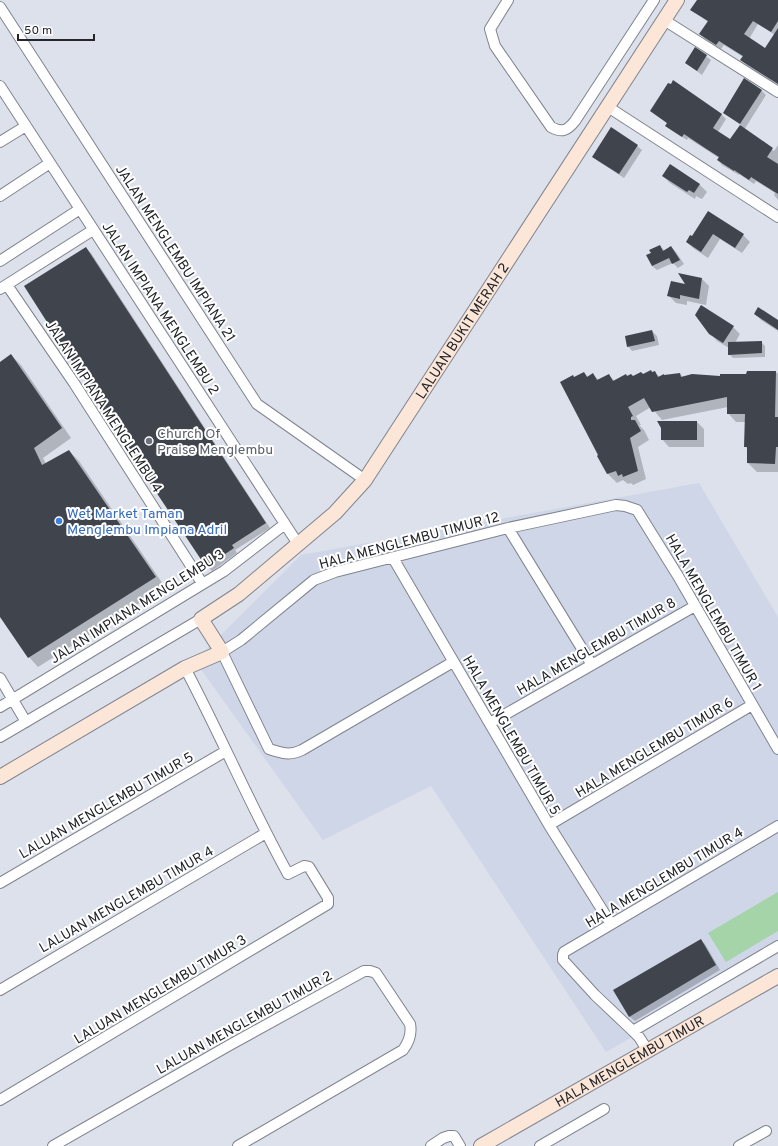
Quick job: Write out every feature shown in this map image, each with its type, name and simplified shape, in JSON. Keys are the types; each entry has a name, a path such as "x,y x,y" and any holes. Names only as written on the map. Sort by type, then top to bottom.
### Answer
{"street":[{"path":"508,0 490,29 495,46 550,127 558,131 565,130 575,121 654,0"},
{"name":"LALUAN BUKIT MERAH 2","path":"201,619 239,594 335,513 365,480 677,0"},
{"name":"JALAN MENGLEMBU IMPIANA 21","path":"0,7 257,404 365,480"},
{"path":"664,20 778,92"},
{"name":"JALAN IMPIANA MENGLEMBU 2","path":"0,86 298,544"},
{"path":"608,107 778,217"},
{"path":"0,142 26,126"},
{"path":"0,196 50,163"},
{"path":"0,261 80,209"},
{"path":"4,287 93,230"},
{"name":"JALAN IMPIANA MENGLEMBU 4","path":"4,287 74,383 202,584"},
{"name":"HALA MENGLEMBU TIMUR 12","path":"222,652 241,640 314,580 335,572 508,528 616,505 638,510"},
{"name":"HALA MENGLEMBU TIMUR 1","path":"638,510 778,749"},
{"name":"JALAN IMPIANA MENGLEMBU 3","path":"0,707 224,571 285,524"},
{"path":"508,528 592,665"},
{"name":"HALA MENGLEMBU TIMUR 5","path":"393,558 549,825 611,924"},
{"name":"HALA MENGLEMBU TIMUR 8","path":"490,723 695,606"},
{"path":"0,737 201,619 222,652 269,749 283,754 294,754 302,750 453,662"},
{"path":"0,777 185,668 222,652"},
{"path":"185,668 208,710 266,834"},
{"path":"0,678 14,699 26,722"},
{"name":"HALA MENGLEMBU TIMUR 6","path":"549,825 752,705"},
{"name":"LALUAN MENGLEMBU TIMUR 5","path":"0,883 226,751"},
{"name":"HALA MENGLEMBU TIMUR 4","path":"633,1030 595,995 564,960 564,952 778,826"},
{"name":"LALUAN MENGLEMBU TIMUR 3","path":"0,1100 328,904 328,898 309,867 304,866 288,874 266,834"},
{"name":"LALUAN MENGLEMBU TIMUR 4","path":"0,990 266,834"},
{"path":"648,1051 640,1037 633,1030 778,946"},
{"name":"LALUAN MENGLEMBU TIMUR 2","path":"53,1146 228,1046 364,971 376,973 410,1024 411,1031 406,1046 403,1050 238,1146"},
{"name":"HALA MENGLEMBU TIMUR","path":"483,1146 778,976"},
{"path":"540,1146 604,1108"},
{"path":"739,1146 766,1131"},
{"path":"430,1146 450,1136 454,1136 458,1140 460,1146"}],"shaded area":[{"path":"699,483 778,617 778,954 606,1052 431,786 323,840 195,661 301,555"}],"green space":[{"path":"778,892 778,931 726,962 708,933"}],"building":[{"path":"697,0 778,0 778,21 771,32 753,21 744,34 765,48 778,28 778,84 740,60 743,56 719,41 716,45 699,34 708,21 690,10"},
{"path":"695,47 707,55 697,71 685,63"},
{"path":"744,78 762,90 740,124 723,113"},
{"path":"673,80 722,114 713,128 730,139 740,125 773,148 767,157 778,164 778,194 751,177 749,180 717,160 719,157 684,134 682,137 665,126 667,123 650,111 668,83 671,84"},
{"path":"611,127 638,145 619,174 592,157"},
{"path":"670,164 700,184 694,193 689,190 687,192 662,176"},
{"path":"708,211 744,234 735,248 713,234 701,252 686,242 690,235 692,236"},
{"path":"660,245 663,251 671,246 680,260 672,264 669,258 652,266 646,255 651,253 649,250"},
{"path":"86,247 266,523 232,545 234,548 206,567 144,474 24,286"},
{"path":"678,273 702,278 699,299 680,295 680,299 667,296 671,281 685,284"},
{"path":"701,305 734,326 723,343 709,334 695,315"},
{"path":"758,307 778,320 778,330 754,314"},
{"path":"652,330 655,341 627,347 625,336"},
{"path":"762,341 762,353 728,355 728,342"},
{"name":"Wet Market Taman Menglembu Impiana Adril","path":"11,354 62,428 34,448 42,465 69,450 156,577 28,658 0,617 0,362"},
{"path":"651,370 652,372 655,371 658,377 664,374 680,373 681,377 692,374 720,376 720,374 746,374 747,371 776,371 775,417 778,417 778,447 776,447 775,464 747,463 747,447 744,447 745,414 727,414 727,397 652,412 644,398 628,407 633,416 631,417 631,420 635,420 641,431 630,438 638,471 623,477 622,474 618,476 616,471 607,474 560,382 573,375 574,377 584,372 587,377 593,373 597,380 609,374 613,381 626,374 627,376 631,374 633,376 641,372 643,374"},
{"path":"657,421 697,421 697,440 661,440 661,428"},
{"path":"701,939 716,965 629,1017 613,990"}],"place":[{"name":"Church Of Praise Menglembu","path":"149,441"},
{"name":"Wet Market Taman Menglembu Impiana Adril","path":"59,521"}]}
